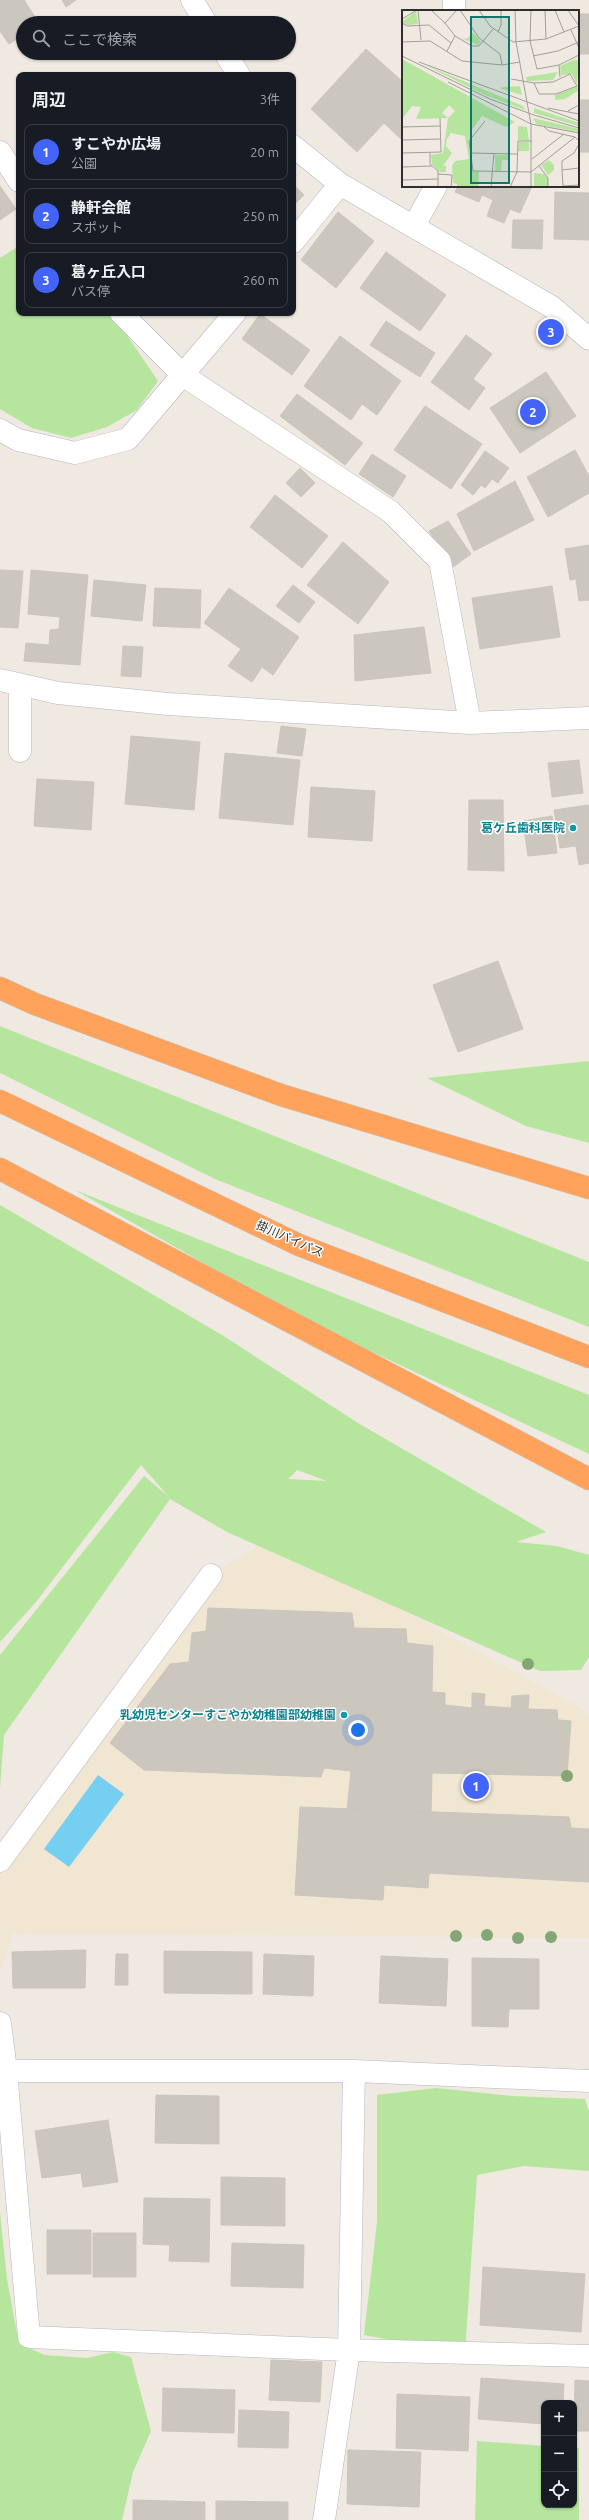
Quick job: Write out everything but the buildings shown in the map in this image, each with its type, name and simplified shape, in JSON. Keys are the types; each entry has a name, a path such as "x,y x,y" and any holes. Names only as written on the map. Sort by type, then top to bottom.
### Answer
{"highway":[{"path":"0,988 35,1004 281,1095 589,1188"},
{"name":"掛川バイパス","path":"0,1101 299,1245 589,1357"},
{"path":"0,1169 589,1479"}],"street":[{"path":"192,0 202,16"},
{"path":"229,60 237,72"},
{"path":"296,148 340,184 552,307 589,339"},
{"path":"0,152 16,176"},
{"path":"296,238 340,184"},
{"path":"414,226 435,187"},
{"path":"124,316 184,376 391,512 440,561 470,723"},
{"path":"0,430 18,440 75,453 128,439 184,376 233,316"},
{"path":"20,751 10,682 58,693 168,704 470,723 589,718"},
{"path":"0,1861 211,1575"},
{"path":"0,2023 6,2071 29,2337 349,2350 589,2356"},
{"path":"6,2071 354,2071 589,2081"},
{"path":"324,2520 349,2350 354,2071"}],"shaded area":[{"path":"271,1538 573,1704 589,1715 589,1938 13,1933 0,1972 0,1873 211,1575"}],"green space":[{"path":"16,248 16,316 112,316 118,322 158,381 137,410 107,427 71,438 32,428 0,409 0,258"},
{"path":"0,1026 589,1262 589,1327 215,1179 0,1073"},
{"path":"589,1061 589,1143 526,1126 427,1078"},
{"path":"75,1190 589,1395 589,1454 300,1318"},
{"path":"0,1205 222,1335 358,1423 546,1532 516,1542 557,1546 589,1555 589,1657 581,1670 540,1671 227,1532 170,1499 4,1735 0,1789 0,1655 144,1476 168,1496 141,1465 36,1602 0,1642","holes":["297,1470 327,1481 288,1479"]},
{"path":"436,2088 512,2096 585,2099 589,2112 589,2171 524,2166 477,2175 465,2353 364,2335 377,2222 377,2095"},
{"path":"0,2212 7,2279 19,2344 45,2355 87,2358 113,2352 131,2357 151,2431 133,2472 122,2520 0,2520"},
{"path":"477,2441 541,2446 541,2508 577,2508 577,2448 579,2448 579,2520 475,2520"}],"water":[{"path":"98,1775 124,1794 69,1867 44,1849"}],"place":[{"name":"葛ヶ丘入口","path":"551,332"},
{"name":"静軒会館","path":"533,412"},
{"name":"葛ケ丘歯科医院","path":"573,828"},
{"name":"乳幼児センターすこやか幼稚園部幼稚園","path":"344,1715"},
{"name":"すこやか広場","path":"476,1786"}]}
